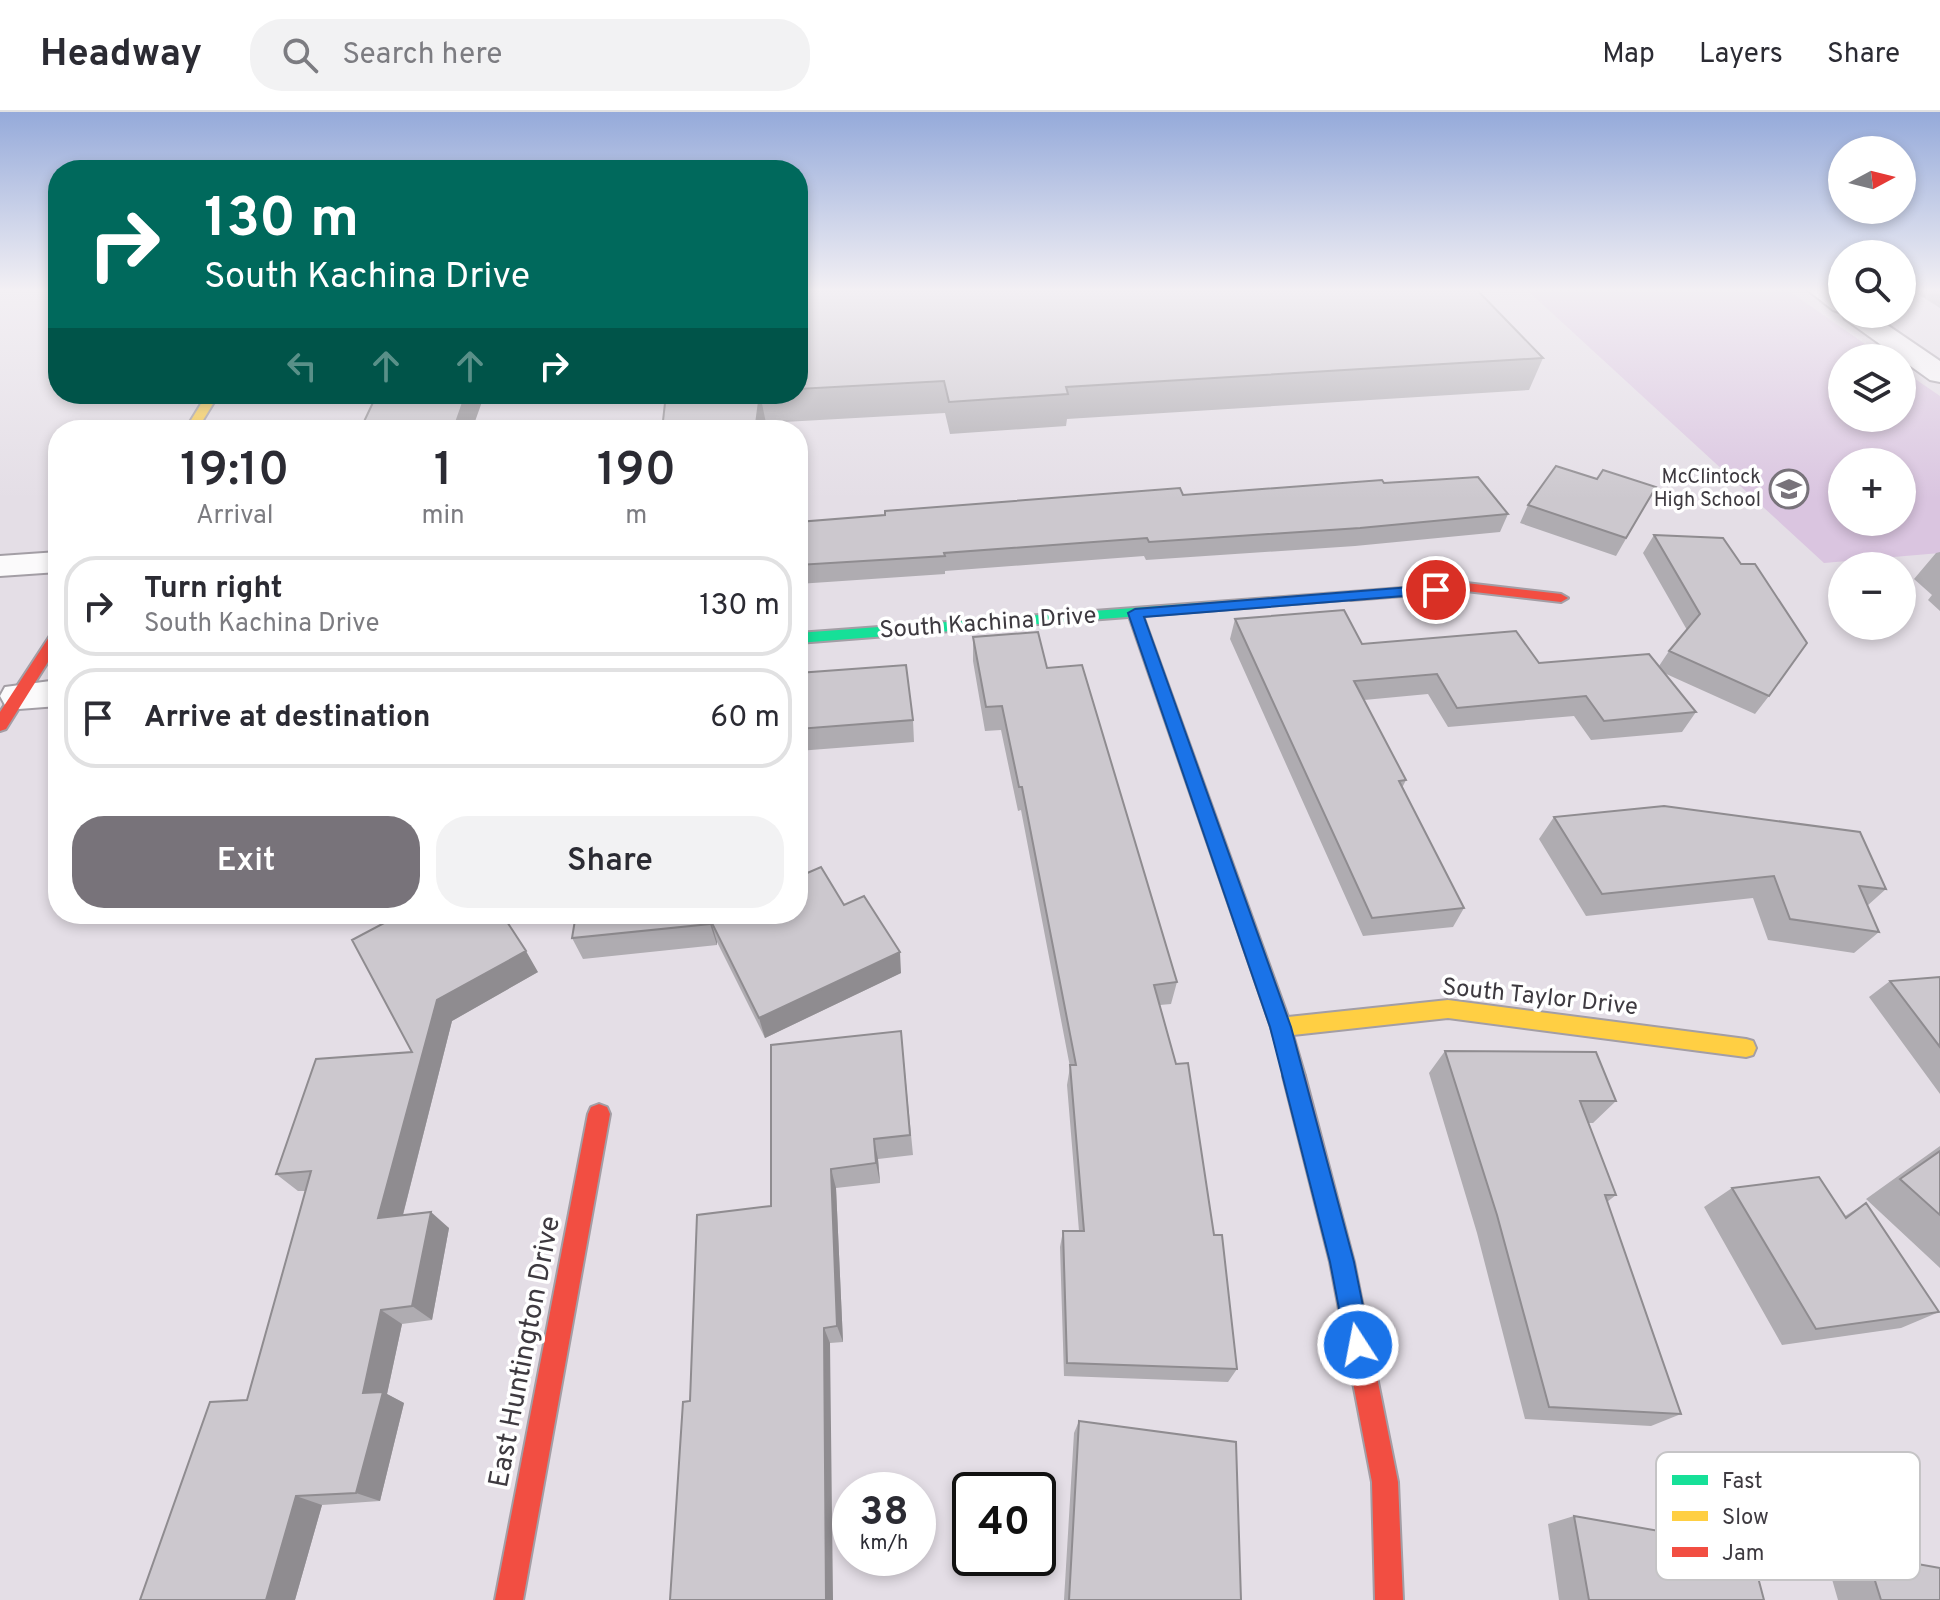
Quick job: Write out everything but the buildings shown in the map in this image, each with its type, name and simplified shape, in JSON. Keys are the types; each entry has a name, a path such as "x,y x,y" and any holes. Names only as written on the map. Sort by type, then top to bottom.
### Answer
{"street":[{"path":"1921,360 1940,374"},
{"path":"0,566 48,563"},
{"name":"South Kachina Drive","path":"808,637 1466,587 1561,598"},
{"path":"1135,613 1281,1027 1342,1262 1385,1482 1389,1600"},
{"path":"9,711 48,650"},
{"path":"9,711 48,697"},
{"name":"South Taylor Drive","path":"1281,1027 1448,1009 1746,1048"},
{"name":"East Huntington Drive","path":"509,1600 599,1114"}],"shaded area":[{"path":"1604,360 1828,360 1828,432 1916,432 1916,380 1940,396 1940,553 1828,552 1828,563 1824,563"}],"traffic: fast":[{"path":"808,637 1351,596"}],"traffic: slow":[{"path":"197,420 207,404"},
{"path":"1135,613 1281,1027 1294,1076"},
{"path":"1281,1027 1448,1009 1746,1048"}],"traffic: jam":[{"path":"1351,596 1466,587 1561,598"},
{"path":"0,725 48,650"},
{"path":"1294,1076 1342,1262 1385,1482 1389,1600"},
{"path":"509,1600 599,1114"}],"place":[{"name":"McClintock High School","path":"1789,489"}],"route":[{"path":"1358,1345 1342,1262 1281,1027 1135,613 1436,590"}]}
